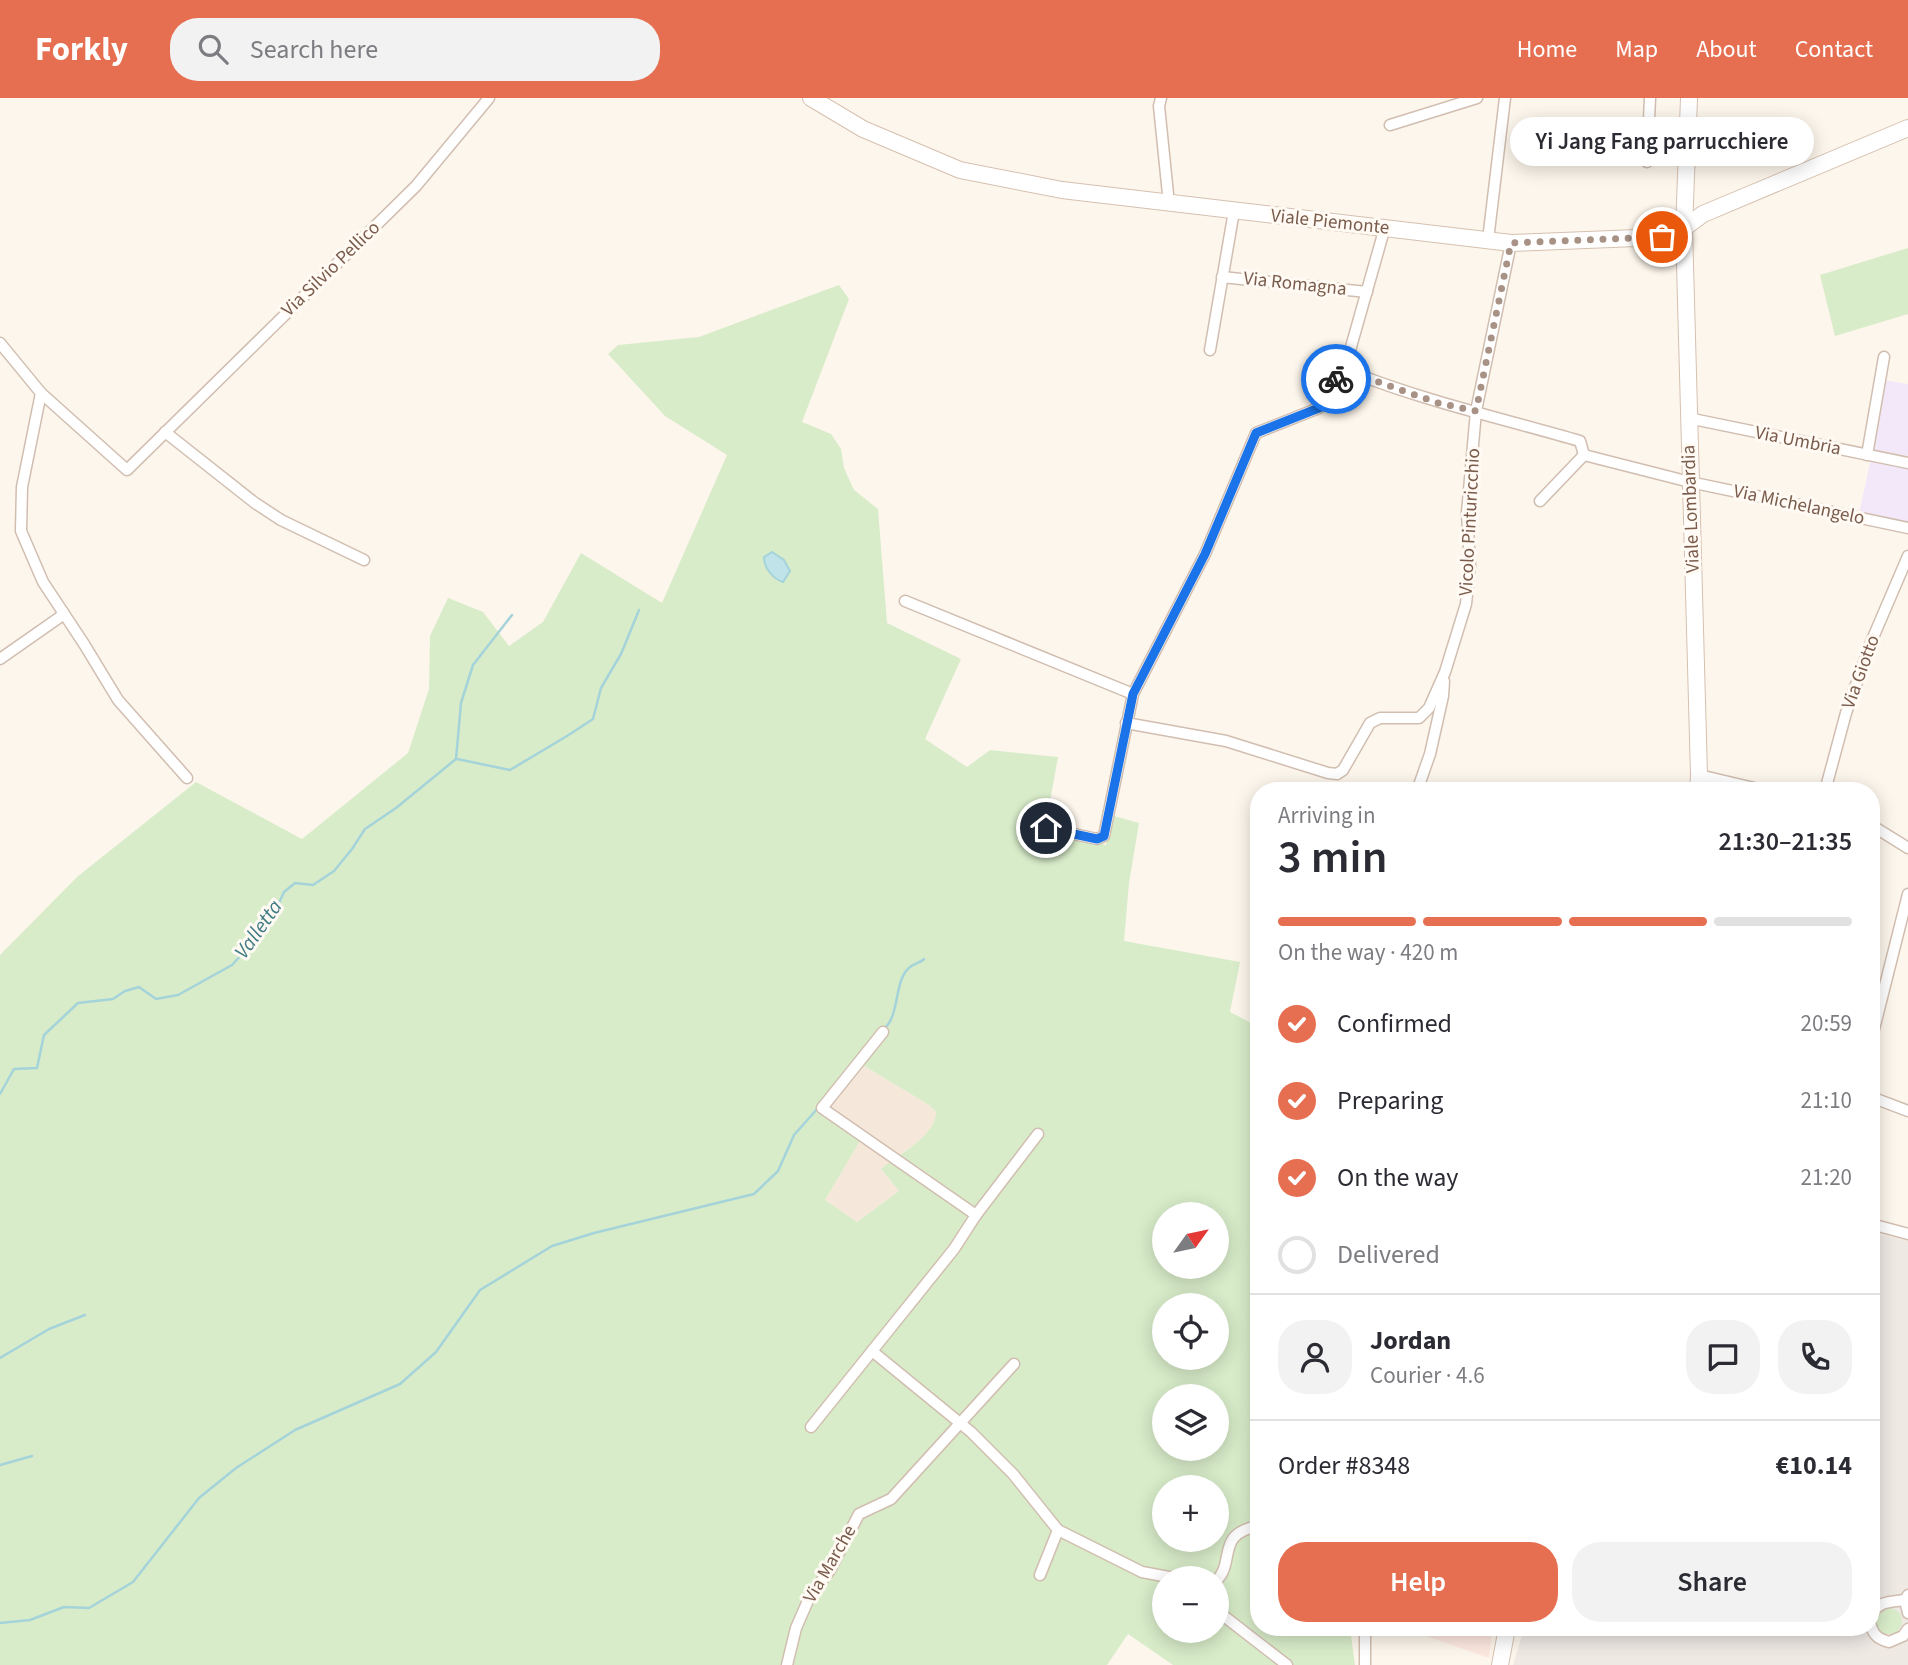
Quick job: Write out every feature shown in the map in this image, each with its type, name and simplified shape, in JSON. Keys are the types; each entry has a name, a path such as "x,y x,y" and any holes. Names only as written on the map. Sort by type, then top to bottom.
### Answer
{"street":[{"name":"Via Silvio Pellico","path":"41,393 127,470 416,186 489,98"},
{"name":"Viale Piemonte","path":"811,98 863,129 960,170 1062,190 1511,243 1662,237 1684,228 1703,214 1908,128"},
{"path":"1161,98 1159,106 1169,204"},
{"path":"1390,125 1477,98"},
{"path":"1488,240 1505,98"},
{"path":"1647,162 1650,98"},
{"name":"Viale Lombardia","path":"1689,98 1684,228 1698,782"},
{"path":"1210,350 1234,211"},
{"path":"1046,828 1097,839 1104,836 1133,694 1205,554 1256,433 1319,408 1347,360 1385,227"},
{"name":"Vicolo Pinturicchio","path":"1444,671 1466,604 1470,565 1467,513 1476,411 1511,243"},
{"name":"Via Romagna","path":"1222,277 1367,292"},
{"path":"0,343 41,393 22,487 21,531 43,582 118,700 187,778"},
{"path":"1867,455 1884,357"},
{"path":"1347,360 1354,373 1438,403 1580,441 1584,455 1540,500"},
{"name":"Via Umbria","path":"1688,418 1908,463"},
{"path":"165,432 255,503 281,520 364,560"},
{"name":"Via Michelangelo","path":"1584,455 1690,482 1908,528"},
{"name":"Via Giotto","path":"1827,782 1846,713 1872,640 1908,556"},
{"path":"905,601 1133,694"},
{"path":"0,659 60,617 63,612"},
{"path":"1126,723 1226,741 1337,774 1343,770 1370,723 1380,718 1419,718 1429,708 1444,671"},
{"path":"1419,782 1430,754 1443,696 1444,671"},
{"path":"1880,831 1908,848"},
{"path":"1880,1005 1908,894"},
{"path":"883,1032 821,1108 976,1215"},
{"path":"1880,1100 1908,1111"},
{"path":"811,1427 954,1249 976,1215 1038,1134"},
{"path":"1880,1226 1908,1234"},
{"path":"872,1351 971,1432 1013,1474 1058,1530 1142,1572 1152,1574"},
{"name":"Via Marche","path":"787,1665 796,1628 810,1596 830,1570 859,1514 891,1499 1014,1364"},
{"path":"1224,1566 1228,1548 1235,1536 1250,1528"},
{"path":"1040,1576 1058,1530"},
{"path":"1880,1605 1906,1598 1908,1613"},
{"path":"1229,1620 1287,1665"},
{"path":"1876,1636 1889,1642 1903,1636 1908,1629"},
{"path":"1364,1636 1365,1665"},
{"path":"1499,1636 1500,1658"},
{"path":"1500,1658 1505,1636"}],"shaded area":[{"path":"1883,380 1908,384 1908,456 1872,449"},
{"path":"1871,458 1908,466 1908,524 1859,514"},
{"path":"861,1064 929,1105 936,1112 936,1119 928,1134 881,1169 899,1191 857,1222 825,1200 860,1141 827,1109"},
{"path":"1880,1234 1908,1241 1908,1665 1513,1665 1522,1636 1880,1636"},
{"path":"1426,1636 1492,1636 1489,1658"}],"green space":[{"path":"1908,248 1908,314 1835,336 1820,275"},
{"path":"839,285 849,299 802,422 831,434 841,449 844,468 854,490 878,509 887,623 961,659 925,739 967,767 990,750 1058,757 1045,829 1106,845 1114,816 1139,823 1129,883 1124,941 1240,962 1230,1012 1250,1022 1250,1636 1351,1636 1355,1665 1173,1665 1128,1634 1107,1665 0,1665 0,955 77,877 196,782 302,839 408,753 429,689 430,636 448,598 483,612 509,646 543,622 581,553 662,603 727,455 665,416 608,354 618,345 699,337","holes":["861,1064 929,1105 936,1112 930,1129 881,1169 899,1191 857,1222 825,1200 860,1141 826,1105"]},
{"path":"1884,1609 1894,1609 1901,1616 1901,1626 1894,1633 1880,1630 1880,1612"}],"water":[{"path":"772,552 784,560 790,571 783,582 767,569 764,557"}],"waterway":[{"path":"457,759 510,770 593,719 601,688 621,654 639,610"},
{"name":"Valletta","path":"0,1094 14,1069 37,1068 44,1035 78,1003 113,999 125,991 139,987 156,999 178,995 232,965 255,940 284,892 295,883 313,885 334,871 365,829 396,808 456,759 461,703 473,665 512,615"},
{"path":"885,1028 893,1014 905,972 924,959"},
{"path":"0,1623 30,1620 64,1607 89,1608 133,1582 199,1498 236,1468 295,1430 400,1384 436,1352 480,1290 552,1246 594,1233 754,1194 778,1171 794,1135 818,1108"},
{"path":"0,1358 49,1329 85,1315"},
{"path":"0,1465 32,1456"}],"way so far":[{"path":"1336,379 1347,360 1354,373 1438,403 1476,411 1511,243 1662,237"}],"place":[{"name":"Yi Jang Fang parrucchiere","path":"1662,237"}],"route":[{"path":"1046,828 1097,839 1104,836 1133,694 1205,554 1256,433 1319,408 1336,379"}]}
